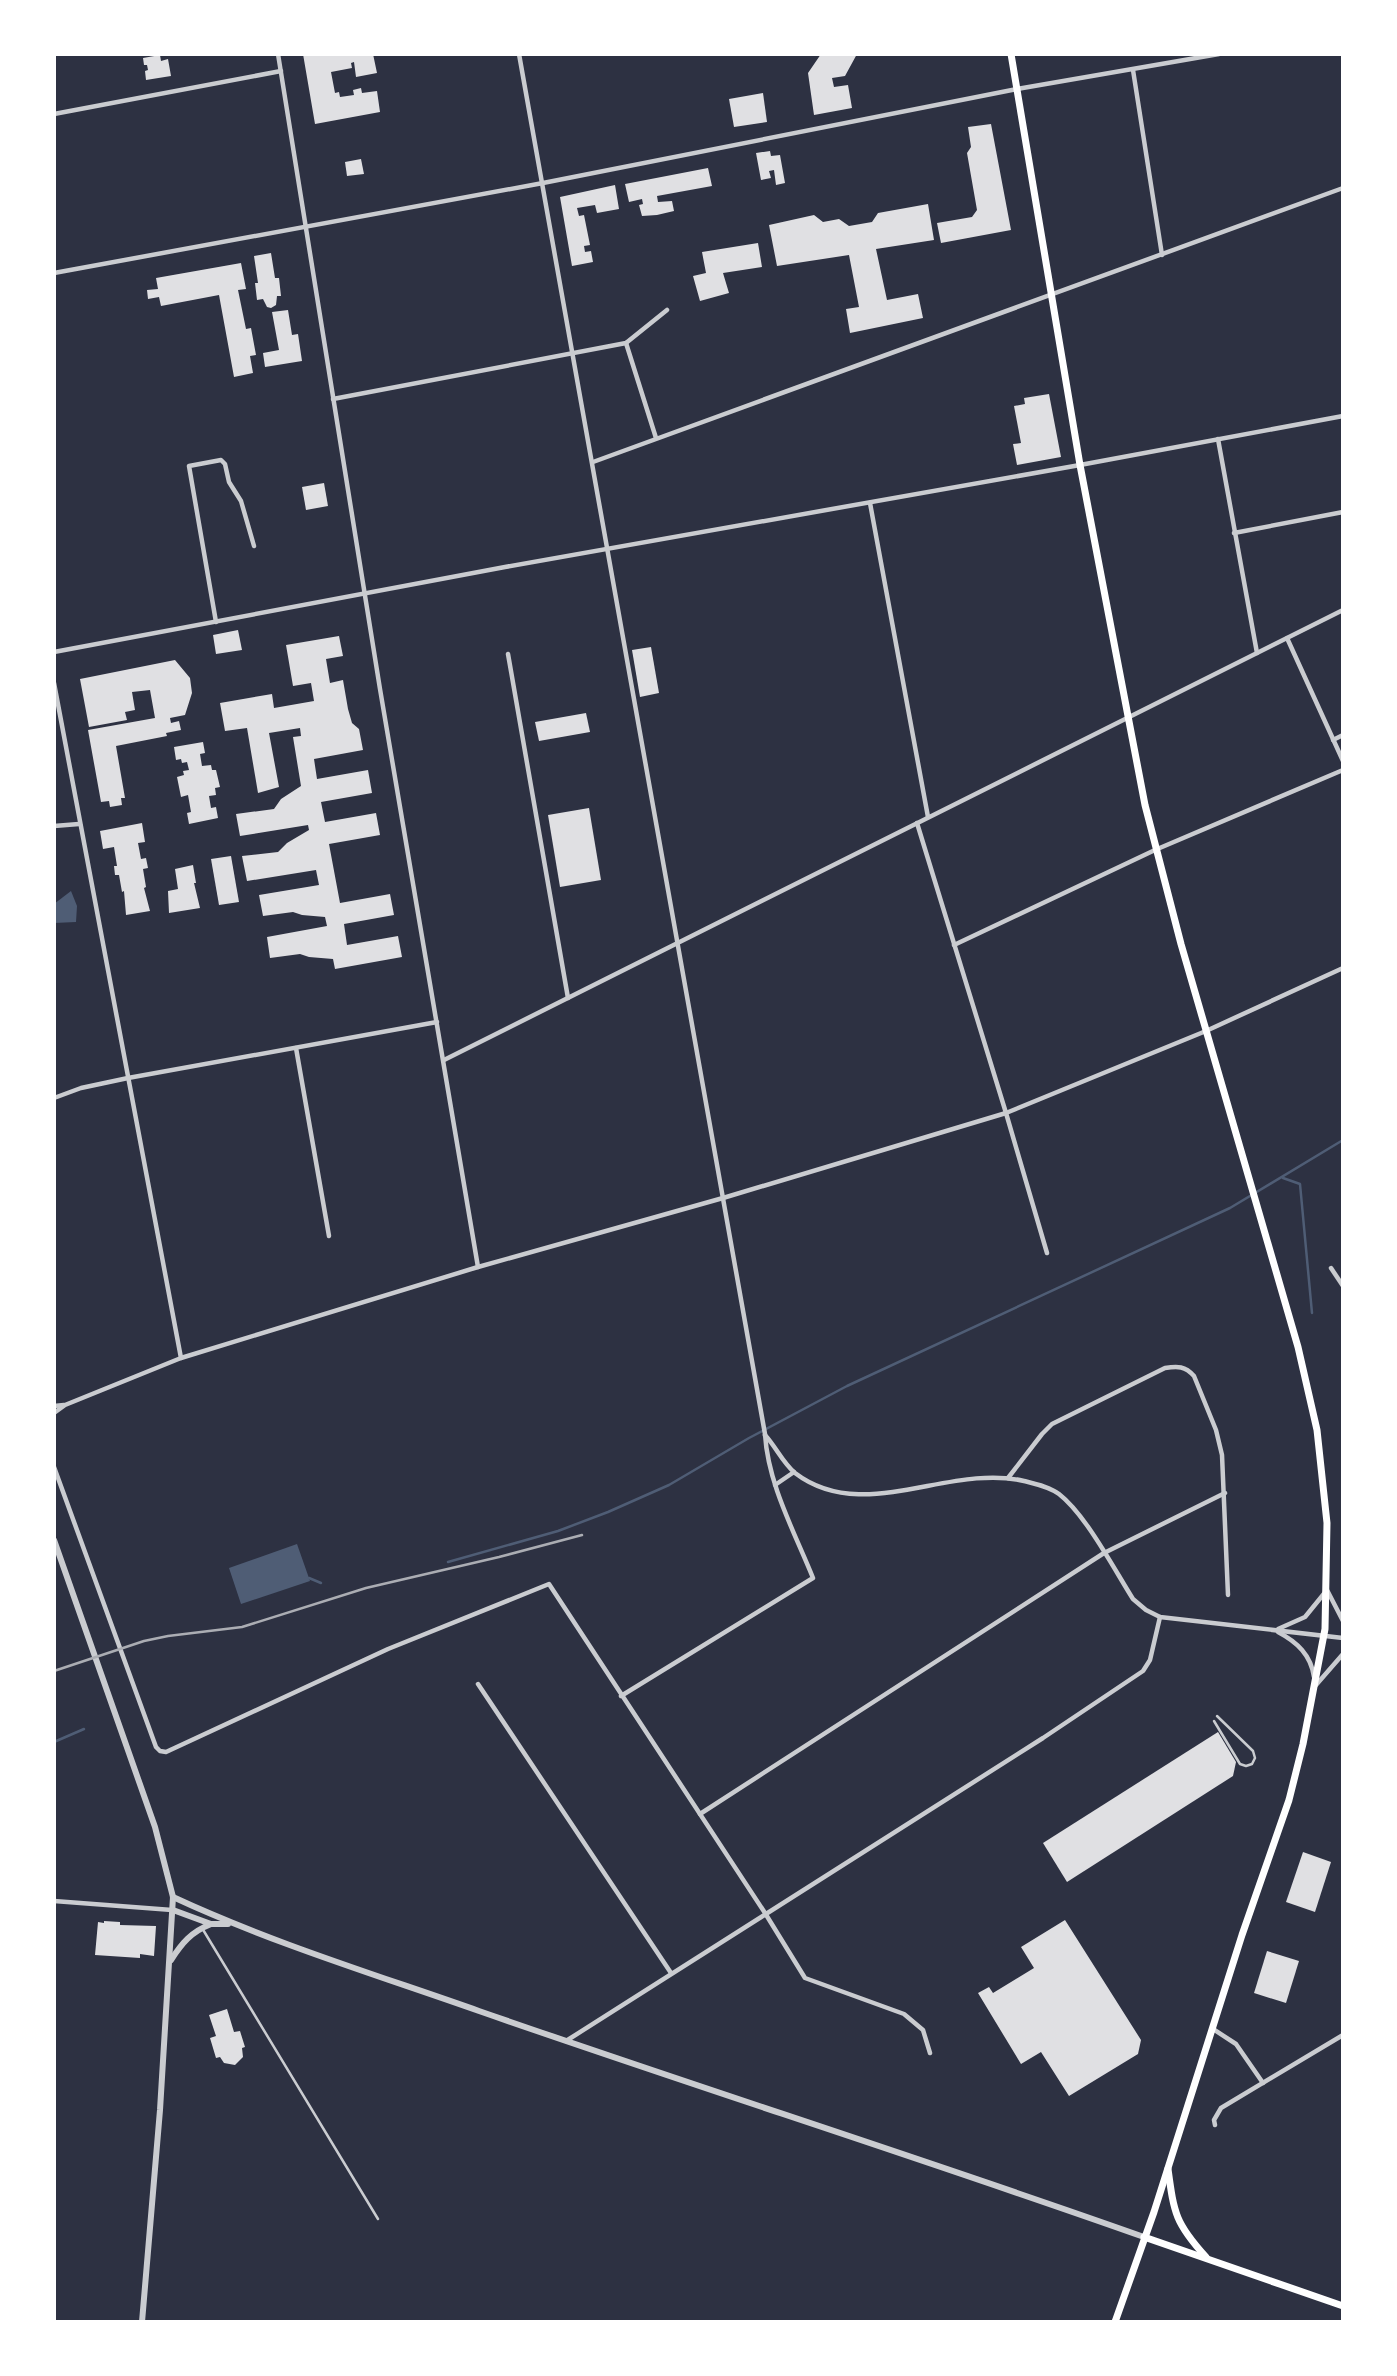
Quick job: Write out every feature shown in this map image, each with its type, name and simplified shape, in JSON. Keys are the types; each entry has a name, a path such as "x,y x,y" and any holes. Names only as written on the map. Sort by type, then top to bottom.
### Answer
{"main road":[{"path":"1011,54 1080,466 1155,850 1293,1325 1317,1430 1327,1524 1324,1636 1289,1801 1115,2322"},
{"path":"1168,2169 1177,2220 1207,2258"},
{"path":"1144,2237 1343,2306"}],"street":[{"path":"278,54 478,1267"},
{"path":"519,54 766,1452 775,1485 813,1578 621,1696"},
{"path":"54,273 543,183 1017,89 1219,54"},
{"path":"1133,70 1162,254"},
{"path":"54,114 281,71"},
{"path":"593,462 1343,188"},
{"path":"333,399 626,343 667,310"},
{"path":"626,343 656,438"},
{"path":"54,652 607,548 1080,466 1343,416"},
{"path":"1217,439 1257,653"},
{"path":"216,622 189,466 221,460 225,464 229,482 241,501 254,546"},
{"path":"870,503 928,817"},
{"path":"1234,533 1343,512"},
{"path":"444,1060 1343,610"},
{"path":"1287,638 1343,761"},
{"path":"508,654 568,998"},
{"path":"54,683 181,1358"},
{"path":"1334,740 1343,735"},
{"path":"954,944 1155,850 1343,771"},
{"path":"917,823 1047,1254"},
{"path":"54,826 79,824"},
{"path":"54,1413 65,1405 181,1358 478,1267 723,1198 1006,1113 1206,1031 1343,968"},
{"path":"54,1098 81,1088 128,1078 437,1022"},
{"path":"296,1048 329,1236"},
{"path":"1331,1268 1343,1286"},
{"path":"1008,1478 1052,1424 1165,1368 1177,1366 1188,1369 1194,1376 1216,1430 1222,1455 1228,1595"},
{"path":"54,1406 65,1405"},
{"path":"765,1435 794,1472 824,1489 859,1495 975,1477 1008,1478 1040,1485 1057,1492 1074,1508 1133,1599 1146,1611 1160,1616 1343,1638"},
{"path":"54,1467 156,1747 160,1751 166,1752 388,1649 549,1584 805,1978 904,2014 923,2030 930,2053"},
{"path":"775,1485 794,1472"},
{"path":"700,1815 1104,1553 1225,1493"},
{"path":"54,1540 155,1827 173,1897 160,2110 142,2322"},
{"path":"1274,1630 1305,1617 1327,1590 1343,1621"},
{"path":"565,2041 1043,1738 1143,1671 1150,1660 1160,1616"},
{"path":"1274,1630 1293,1640 1301,1648 1313,1665 1315,1686"},
{"path":"1315,1686 1343,1654"},
{"path":"478,1684 671,1973"},
{"path":"173,1897 229,1924 1144,2237"},
{"path":"54,1901 173,1910 211,1924 229,1924"},
{"path":"169,1962 182,1942 211,1924"},
{"path":"1212,2028 1236,2044 1263,2083"},
{"path":"1214,2125 1221,2108 1343,2035"}],"lane":[{"path":"1214,1721 1240,1763 1246,1766 1252,1764 1255,1758 1253,1751 1217,1716"},
{"path":"201,1928 378,2219"}],"water":[{"path":"71,891 77,906 76,922 54,923 54,904"},
{"path":"297,1544 310,1581 241,1604 229,1568"}],"building":[{"path":"303,54 373,54 377,73 356,77 354,62 351,63 352,68 331,72 335,93 339,92 340,97 354,95 353,90 361,88 362,93 377,91 380,112 315,124"},
{"path":"821,54 857,54 845,76 832,78 834,87 848,85 852,108 814,115 808,73"},
{"path":"160,55 161,61 168,59 171,76 146,80 145,71 148,70 143,58"},
{"path":"763,93 767,122 734,127 729,99"},
{"path":"991,124 1011,230 941,243 937,223 972,217 977,210 967,153 971,147 968,127"},
{"path":"770,151 771,156 780,155 785,183 776,185 774,170 769,171 771,178 761,180 756,153"},
{"path":"361,159 364,174 347,176 345,162"},
{"path":"708,168 712,186 657,196 658,202 672,201 674,211 642,216 639,205 643,204 642,199 629,202 625,184"},
{"path":"615,185 619,209 597,213 595,205 577,208 579,216 584,215 590,245 584,246 585,252 591,251 593,262 572,266 560,197"},
{"path":"928,204 934,240 876,249 887,300 918,294 923,318 850,333 846,309 859,307 849,255 777,266 769,225 814,215 823,222 839,219 849,226 872,222 878,213"},
{"path":"758,243 762,267 723,273 729,293 700,301 693,276 706,273 702,252"},
{"path":"271,253 275,278 279,278 281,296 277,296 276,305 271,308 267,307 263,299 257,300 255,283 258,283 254,256"},
{"path":"241,263 246,289 238,290 246,329 251,328 256,355 250,356 253,373 234,377 219,295 161,306 159,297 148,299 147,290 158,289 156,278"},
{"path":"288,310 292,335 298,334 302,361 265,367 263,353 279,350 272,312"},
{"path":"1049,394 1061,457 1017,465 1013,444 1021,443 1014,406 1025,404 1024,398"},
{"path":"324,483 328,506 306,510 302,487"},
{"path":"238,630 242,650 216,654 213,635"},
{"path":"339,636 343,656 326,659 330,683 343,680 352,723 359,729 363,750 314,759 317,779 368,770 372,793 321,802 325,822 376,813 380,835 329,844 340,903 390,894 394,915 344,924 347,945 398,936 402,957 335,969 333,959 300,954 270,958 267,937 327,926 325,917 293,912 263,916 259,895 319,885 316,870 247,881 242,856 278,852 287,843 309,830 308,825 240,836 236,814 274,809 281,799 301,786 293,737 301,736 300,728 269,733 279,787 258,793 247,728 225,731 220,703 272,694 274,708 314,701 311,683 293,686 286,645"},
{"path":"651,647 659,693 640,697 632,650"},
{"path":"175,660 190,678 192,693 185,715 170,718 171,723 179,721 181,730 166,733 167,736 116,746 125,798 121,798 122,805 110,807 109,801 101,802 88,730 155,718 150,690 132,692 135,710 125,712 127,720 89,727 80,679"},
{"path":"586,713 590,732 539,741 535,722"},
{"path":"203,742 205,753 200,754 202,766 211,765 212,770 216,770 220,787 215,788 216,795 209,796 211,808 216,807 218,818 189,824 187,813 191,812 188,795 181,797 177,777 184,775 183,771 189,770 187,762 176,760 174,747"},
{"path":"589,808 601,880 560,887 548,815"},
{"path":"142,823 145,842 138,843 141,859 146,858 148,868 143,869 144,888 150,911 126,915 124,891 122,892 119,875 115,875 114,866 117,866 114,847 103,849 100,831"},
{"path":"231,856 239,902 219,905 211,859"},
{"path":"193,865 200,908 169,913 168,891 178,889 175,869"},
{"path":"1218,1732 1236,1762 1233,1776 1067,1882 1043,1843"},
{"path":"1303,1852 1331,1862 1315,1912 1286,1902"},
{"path":"1065,1920 1141,2040 1138,2054 1069,2096 1041,2052 1021,2064 978,1993 989,1987 993,1993 1034,1968 1021,1947"},
{"path":"98,1922 120,1922 120,1925 156,1926 154,1956 140,1954 140,1958 95,1955"},
{"path":"1267,1951 1299,1961 1286,2003 1254,1993"},
{"path":"227,2009 234,2032 240,2031 245,2047 242,2048 243,2057 235,2065 224,2063 220,2057 216,2058 210,2038 216,2036 209,2015"}],"waterway":[{"path":"448,1562 558,1531 669,1485 749,1438 847,1386 1230,1208 1343,1140"},
{"path":"1283,1178 1300,1184 1312,1313"},
{"path":"309,1578 321,1583"},
{"path":"54,1742 84,1729"}],"railway":[{"path":"54,1671 144,1641 242,1627 366,1588 582,1535"}]}
